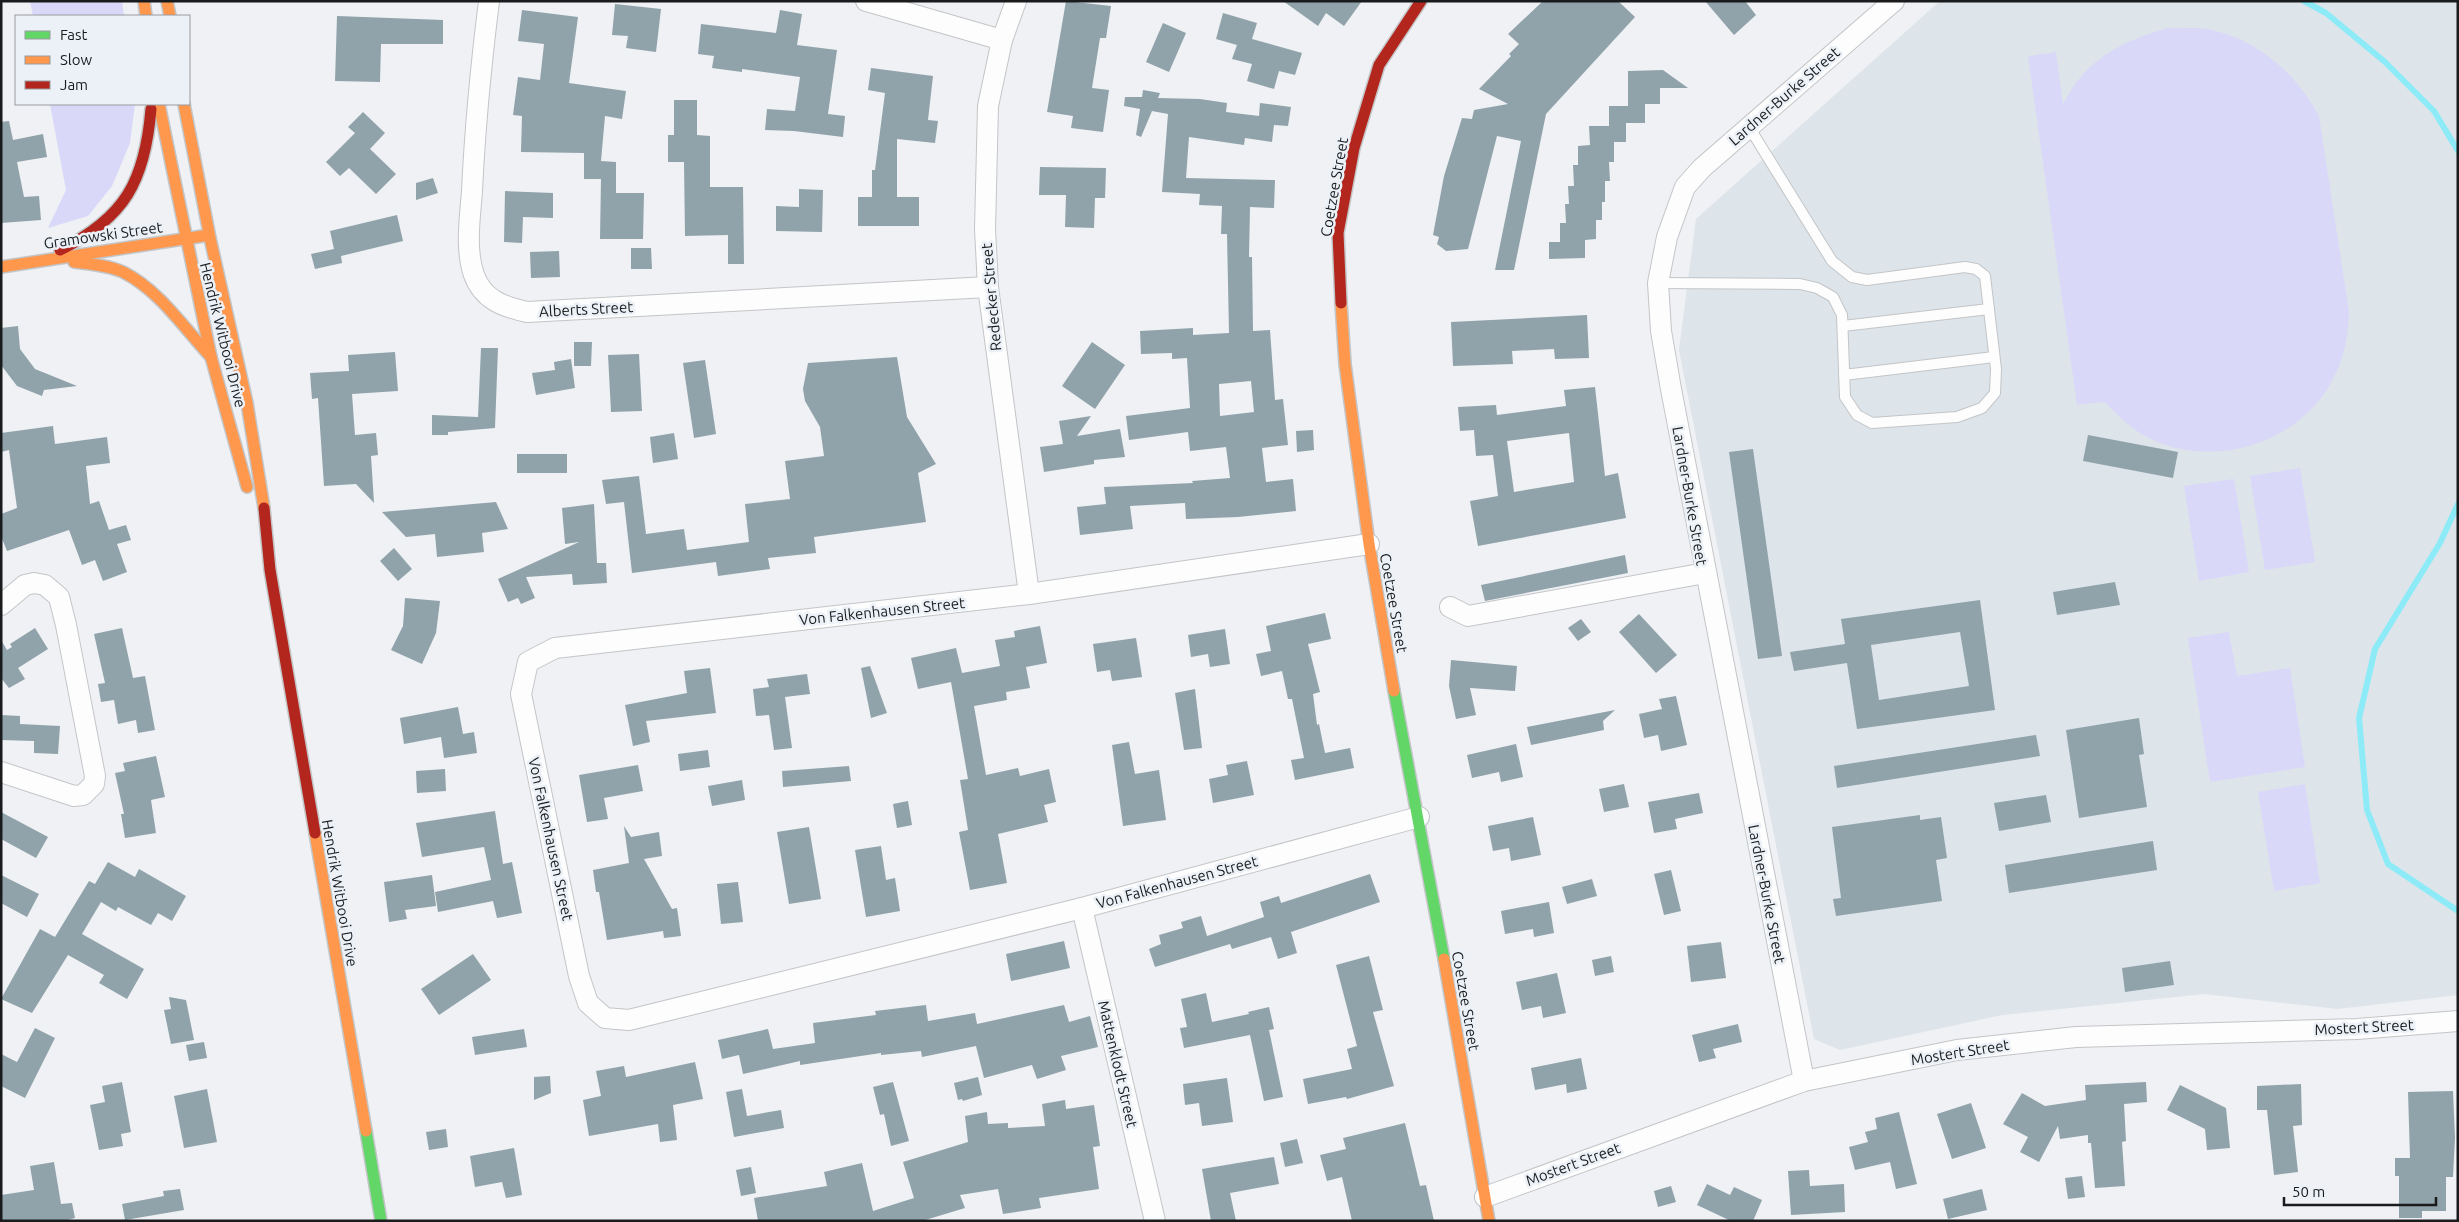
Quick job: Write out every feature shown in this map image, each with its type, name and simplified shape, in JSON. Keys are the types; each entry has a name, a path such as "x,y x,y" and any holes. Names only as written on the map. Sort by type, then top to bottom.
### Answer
{"main road":[{"path":"144,1 146,15"},
{"path":"167,1 170,15"},
{"name":"Coetzee Street","path":"1421,1 1379,65 1354,148 1338,233 1345,364 1368,544 1382,628 1419,817 1488,1221"},
{"path":"43,259 92,234 113,216 133,187 145,159 152,105"},
{"name":"Hendrik Witbooi Drive","path":"159,105 185,239 211,357 270,570 381,1221"},
{"name":"Hendrik Witbooi Drive","path":"184,105 258,457 267,521 270,570"},
{"name":"Gramowski Street","path":"1,267 43,259 210,235"},
{"path":"43,259 100,266 123,273 147,289 168,308 211,357"}],"street":[{"name":"Alberts Street","path":"489,1 476,102 469,243 474,275 490,298 502,306 527,312 988,288"},
{"path":"866,1 1002,40"},
{"name":"Redecker Street","path":"1016,1 1002,40 988,106 985,171 988,288 1029,594"},
{"name":"Lardner-Burke Street","path":"1804,1080 1705,573 1661,331 1658,283 1667,238 1685,188 1702,168 1894,1"},
{"name":"Von Falkenhausen Street","path":"1368,544 1029,594 556,648 528,662 521,694 579,976 588,1003 605,1018 629,1020 1082,908 1419,817"},
{"path":"1450,607 1468,616 1705,573"},
{"path":"1,605 25,585 34,583 45,585 59,597 70,644 95,776 94,784 83,795 74,796 1,772"},
{"name":"Mattenklodt Street","path":"1082,908 1152,1220"},
{"name":"Mostert Street","path":"1485,1196 1804,1080 1957,1050 2076,1037 2357,1029 2458,1021"}],"lane":[{"path":"1658,283 1800,284 1817,288 1833,297 1842,315 1845,398 1856,415 1872,423 1957,417 1982,408 1995,393 1994,357 1985,276 1976,269 1965,267 1867,280 1852,278 1832,261 1749,127"},
{"path":"1843,326 1989,309"},
{"path":"1844,375 1994,357"}],"shaded area":[{"path":"30,1 122,1 124,15 33,15"},
{"path":"1940,1 2458,1 2458,995 2338,1009 2204,994 2002,1015 1840,1050 1814,1039 1679,350 1696,219"},
{"path":"2168,28 2207,29 2242,40 2273,60 2310,100 2319,116 2349,312 2344,352 2335,375 2320,399 2301,419 2278,434 2253,445 2226,451 2198,451 2171,447 2139,433 2104,402 2077,405 2028,56 2056,52 2063,105 2082,76 2106,54 2135,39"},
{"path":"50,105 135,105 130,143 112,186 88,216 48,228 66,190"},
{"path":"2300,468 2315,562 2265,570 2250,476"},
{"path":"2234,479 2249,572 2199,581 2184,486"},
{"path":"2229,632 2237,676 2290,668 2305,767 2210,782 2188,638"},
{"path":"2305,784 2320,883 2274,891 2258,792"}],"building":[{"path":"1066,1 1111,6 1106,38 1100,38 1092,88 1109,90 1103,132 1071,128 1073,116 1047,112"},
{"path":"1283,1 1362,1 1344,26 1326,13 1318,26"},
{"path":"1543,1 1618,1 1635,17 1546,114 1514,270 1495,270 1521,141 1497,136 1468,249 1446,251 1437,244 1439,237 1433,235 1444,176 1462,118 1472,119 1474,110 1508,104 1479,89 1511,56 1509,54 1519,44 1508,34"},
{"path":"1705,1 1745,1 1756,15 1734,35"},
{"path":"615,4 661,9 656,52 626,48 628,36 612,35"},
{"path":"522,10 578,17 569,83 626,91 622,119 605,116 601,161 616,162 616,193 644,193 643,239 600,239 601,179 584,179 584,153 521,152 522,116 513,115 518,77 540,80 544,44 518,41"},
{"path":"780,10 802,14 797,45 837,50 828,114 845,116 843,137 794,131 765,130 767,109 795,111 800,77 742,69 742,72 712,68 714,56 698,54 701,24 776,33"},
{"path":"1223,13 1257,23 1252,39 1302,53 1295,75 1279,71 1274,89 1247,81 1252,64 1232,59 1237,45 1216,39"},
{"path":"337,16 443,20 443,44 381,44 380,82 335,81"},
{"path":"1163,23 1186,33 1169,72 1146,62"},
{"path":"871,68 933,76 928,120 938,121 935,143 897,139 897,197 919,197 919,226 858,226 858,197 872,197 872,170 875,170 885,93 868,90"},
{"path":"1663,70 1688,88 1660,88 1660,104 1645,104 1645,123 1626,123 1626,142 1614,142 1614,162 1609,162 1610,181 1605,181 1605,202 1602,202 1602,220 1596,220 1596,239 1585,240 1585,258 1549,259 1549,242 1560,242 1560,223 1566,223 1565,204 1569,204 1568,186 1574,186 1573,165 1578,165 1578,146 1590,145 1589,126 1609,126 1609,106 1628,106 1628,71"},
{"path":"1143,90 1160,93 1158,98 1200,99 1227,103 1226,112 1259,116 1260,103 1291,107 1288,126 1274,125 1272,142 1245,138 1244,145 1189,137 1186,178 1275,180 1274,208 1250,207 1249,257 1252,257 1253,331 1270,330 1275,400 1283,399 1288,445 1262,448 1266,482 1293,479 1296,511 1238,517 1186,519 1185,503 1130,506 1133,529 1080,535 1077,507 1106,504 1104,487 1193,483 1192,481 1230,478 1226,447 1190,451 1188,432 1129,440 1126,416 1190,408 1187,358 1172,359 1172,353 1141,354 1140,331 1193,328 1193,335 1229,333 1227,234 1221,234 1222,206 1199,205 1200,194 1162,192 1168,114 1152,111 1141,137 1136,135 1140,109 1124,106 1125,97 1142,97","holes":["1251,381 1254,412 1220,416 1219,384"]},
{"path":"674,100 697,100 697,135 710,136 710,187 743,187 744,264 728,264 728,235 685,236 684,162 668,162 668,135 674,135"},
{"path":"363,112 385,133 370,149 396,174 376,194 349,168 340,176 326,162 355,133 348,127"},
{"path":"9,121 13,140 43,134 47,157 17,162 24,197 39,196 41,220 1,223 1,122"},
{"path":"1040,167 1106,168 1105,198 1095,198 1094,228 1065,227 1066,195 1039,195"},
{"path":"433,178 438,193 416,200 416,183"},
{"path":"799,189 823,190 822,232 776,231 776,206 799,207"},
{"path":"505,191 553,193 553,218 523,217 522,243 504,242"},
{"path":"397,215 403,241 341,256 342,263 315,269 311,254 334,249 330,231"},
{"path":"631,248 651,248 652,269 631,269"},
{"path":"559,251 560,277 531,278 530,252"},
{"path":"1587,315 1589,358 1555,359 1554,349 1512,351 1513,364 1453,366 1451,322"},
{"path":"18,326 20,349 35,369 77,386 44,390 42,396 17,386 1,365 1,328"},
{"path":"574,342 592,342 591,366 574,366"},
{"path":"1092,342 1125,365 1095,409 1062,386"},
{"path":"481,348 498,348 495,428 448,432 448,435 432,435 432,415 478,417"},
{"path":"395,352 398,391 352,394 355,435 376,433 378,455 371,456 374,503 356,484 324,486 318,398 312,399 310,373 349,371 348,355"},
{"path":"639,354 642,411 611,412 608,355"},
{"path":"897,357 907,417 936,464 918,473 926,522 814,537 816,553 768,558 770,569 718,576 716,562 632,573 624,502 606,504 602,480 639,476 646,534 684,529 687,550 749,542 745,504 790,499 785,461 824,456 820,427 805,401 803,389 808,363"},
{"path":"571,359 575,388 536,395 532,373 555,370 554,362"},
{"path":"705,360 716,434 694,438 683,363"},
{"path":"1595,387 1605,476 1618,473 1626,518 1478,546 1470,501 1498,496 1493,455 1476,456 1474,430 1460,431 1458,407 1496,405 1497,415 1566,406 1564,390","holes":["1569,433 1574,482 1514,492 1507,441"]},
{"path":"1091,416 1077,436 1120,429 1125,457 1094,460 1094,464 1044,472 1040,447 1063,444 1059,421"},
{"path":"53,426 55,444 107,437 110,463 86,466 90,504 99,501 109,530 126,525 131,540 117,544 127,572 103,581 95,560 82,565 69,530 7,551 1,536 1,514 17,508 9,450 1,452 1,433"},
{"path":"1313,430 1314,450 1297,452 1296,431"},
{"path":"674,433 678,459 653,463 650,437"},
{"path":"2088,435 2178,452 2173,478 2083,461"},
{"path":"1753,449 1782,656 1758,659 1729,452"},
{"path":"517,454 567,454 567,473 517,473"},
{"path":"496,502 508,529 482,533 484,552 437,557 435,534 406,537 382,512"},
{"path":"594,504 597,563 606,563 607,583 573,585 572,574 526,577 535,598 521,604 518,598 508,602 498,579 579,542 565,544 562,508"},
{"path":"394,548 412,569 398,581 380,561"},
{"path":"1625,555 1628,573 1485,601 1481,585"},
{"path":"2115,582 2120,605 2057,615 2053,592"},
{"path":"405,598 440,601 436,633 422,664 391,650 403,626"},
{"path":"1980,600 1995,710 1857,729 1847,663 1794,671 1790,652 1845,644 1841,619","holes":["1960,632 1969,686 1879,700 1871,645"]},
{"path":"1325,613 1331,639 1308,644 1320,692 1313,694 1317,725 1319,724 1325,753 1350,748 1354,768 1295,780 1291,760 1304,758 1292,699 1288,699 1282,671 1261,676 1256,654 1271,651 1266,626"},
{"path":"1639,614 1677,655 1656,673 1619,632"},
{"path":"1581,619 1591,632 1578,641 1568,628"},
{"path":"1040,626 1047,663 1026,667 1030,688 1006,692 1007,700 974,706 986,775 1018,768 1020,776 1049,769 1056,802 1044,805 1048,822 998,834 1007,883 970,890 959,832 968,830 960,780 968,779 951,682 918,689 911,658 956,648 962,673 1000,666 995,640 1015,637 1014,631"},
{"path":"35,628 48,649 18,668 25,679 9,688 1,678 1,640 7,650 12,647 10,644"},
{"path":"122,628 133,678 145,676 155,730 138,733 136,720 118,724 114,700 101,702 98,684 105,683 94,634"},
{"path":"1225,629 1230,664 1210,667 1208,654 1191,657 1188,635"},
{"path":"1136,638 1142,677 1112,681 1110,670 1097,672 1093,644"},
{"path":"1451,660 1517,666 1515,691 1470,688 1476,715 1456,719 1449,686"},
{"path":"870,666 887,713 871,718 861,668"},
{"path":"710,668 716,713 646,721 650,742 633,746 625,705 687,693 684,671"},
{"path":"807,674 810,694 785,697 792,748 774,750 769,715 756,716 753,689 769,687 767,679"},
{"path":"1195,689 1202,748 1184,750 1175,693"},
{"path":"1676,696 1687,745 1661,751 1658,735 1644,738 1639,714 1662,709 1659,699"},
{"path":"458,707 463,734 474,732 477,753 444,758 441,737 404,744 400,718"},
{"path":"1615,710 1603,721 1604,730 1531,745 1527,727"},
{"path":"1,715 20,716 20,724 60,726 58,754 34,753 34,741 1,740"},
{"path":"2139,718 2144,754 2139,755 2147,807 2079,818 2066,730"},
{"path":"2036,735 2040,756 1837,788 1834,766"},
{"path":"1129,742 1135,774 1159,770 1166,820 1123,826 1112,745"},
{"path":"1516,744 1523,777 1501,782 1499,772 1472,778 1467,755"},
{"path":"708,750 710,767 680,771 678,754"},
{"path":"156,756 165,797 151,800 156,833 125,838 121,814 124,814 115,773 125,771 123,763"},
{"path":"1247,761 1254,795 1213,803 1209,779 1228,775 1226,765"},
{"path":"638,765 643,791 604,798 608,819 587,822 579,775"},
{"path":"849,766 851,781 783,787 782,771"},
{"path":"445,769 446,791 417,793 416,771"},
{"path":"742,780 745,800 712,806 708,786"},
{"path":"1624,784 1629,807 1604,812 1599,789"},
{"path":"1699,793 1703,813 1675,819 1677,829 1654,833 1648,802"},
{"path":"2046,795 2051,822 1999,831 1994,803"},
{"path":"908,801 912,825 897,828 893,804"},
{"path":"495,811 503,864 512,862 522,913 497,918 493,901 438,912 435,892 491,880 484,847 422,857 416,823"},
{"path":"1,812 48,837 36,858 1,839"},
{"path":"1920,815 1920,820 1941,817 1947,858 1936,860 1942,901 1836,916 1833,899 1841,898 1832,827"},
{"path":"1533,817 1541,855 1511,861 1509,848 1493,851 1488,826"},
{"path":"624,826 631,837 659,832 662,856 644,859 672,909 677,908 681,936 664,938 663,931 607,940 599,892 596,892 593,870 629,863"},
{"path":"809,827 821,899 789,904 777,832"},
{"path":"2153,841 2157,870 2009,893 2005,865"},
{"path":"881,846 886,880 895,878 900,911 866,917 855,850"},
{"path":"108,862 135,877 139,869 186,896 172,921 158,913 151,925 118,907 116,911 101,902 82,934 144,969 127,999 99,983 104,975 68,955 32,1013 1,999 40,929 55,937 89,881 95,884"},
{"path":"1671,870 1681,911 1664,915 1654,874"},
{"path":"1370,874 1380,902 1291,932 1297,953 1278,959 1271,937 1232,949 1230,944 1155,967 1149,949 1161,944 1159,935 1183,928 1181,922 1201,916 1207,936 1264,917 1260,902 1279,896 1281,903"},
{"path":"1,875 39,894 27,917 1,903"},
{"path":"432,875 436,906 405,910 407,919 389,922 384,882"},
{"path":"1592,879 1597,896 1567,904 1562,887"},
{"path":"738,882 743,922 721,924 717,884"},
{"path":"1549,902 1554,933 1534,937 1533,929 1505,934 1501,911"},
{"path":"1064,941 1070,968 1011,981 1006,954"},
{"path":"1721,942 1726,978 1691,982 1687,946"},
{"path":"473,954 491,980 439,1015 421,989"},
{"path":"1369,956 1383,1010 1373,1012 1394,1086 1347,1099 1346,1097 1308,1104 1303,1079 1352,1069 1347,1049 1357,1046 1336,965"},
{"path":"1611,956 1614,972 1595,976 1592,960"},
{"path":"2170,961 2174,985 2125,992 2122,968"},
{"path":"1557,973 1566,1013 1543,1018 1541,1006 1522,1010 1516,982"},
{"path":"1206,993 1212,1022 1249,1014 1248,1012 1269,1007 1274,1029 1269,1030 1283,1097 1264,1101 1250,1035 1184,1048 1180,1028 1187,1027 1181,999"},
{"path":"169,997 186,1000 194,1040 171,1044 164,1010 171,1009"},
{"path":"926,1005 928,1021 975,1013 977,1024 1064,1005 1069,1022 1090,1016 1098,1047 1061,1056 1066,1070 1037,1079 1032,1065 984,1078 976,1046 922,1057 921,1051 881,1055 881,1053 800,1065 800,1061 743,1074 739,1055 722,1059 718,1040 768,1029 773,1049 815,1043 813,1023 876,1015 875,1011"},
{"path":"1738,1024 1742,1042 1713,1049 1716,1058 1699,1062 1692,1035"},
{"path":"35,1028 55,1038 25,1098 1,1086 1,1054 17,1062"},
{"path":"524,1029 527,1047 475,1055 472,1037"},
{"path":"204,1042 207,1058 189,1061 186,1045"},
{"path":"1581,1058 1587,1089 1567,1093 1566,1084 1535,1090 1531,1068"},
{"path":"695,1062 703,1099 673,1105 677,1140 660,1142 658,1124 589,1136 583,1100 601,1096 596,1071 624,1066 626,1077"},
{"path":"550,1076 551,1093 534,1100 534,1077"},
{"path":"978,1077 982,1095 963,1101 962,1099 958,1100 954,1083"},
{"path":"1227,1078 1233,1122 1202,1126 1199,1103 1185,1105 1183,1084"},
{"path":"122,1082 131,1132 121,1134 123,1146 99,1150 90,1105 105,1102 102,1086"},
{"path":"893,1082 909,1141 891,1146 884,1114 880,1115 873,1087"},
{"path":"2146,1082 2147,1102 2124,1104 2126,1141 2122,1142 2125,1186 2095,1188 2091,1143 2088,1143 2088,1135 2060,1139 2058,1126 2039,1162 2020,1152 2028,1137 2003,1124 2022,1093 2045,1106 2086,1100 2085,1085"},
{"path":"2301,1084 2302,1125 2293,1126 2298,1172 2274,1175 2267,1110 2257,1110 2257,1086"},
{"path":"2180,1085 2226,1108 2230,1148 2207,1150 2205,1129 2167,1110"},
{"path":"207,1089 217,1142 184,1148 174,1096"},
{"path":"742,1089 747,1116 781,1110 784,1128 734,1137 726,1092"},
{"path":"2453,1091 2455,1138 2453,1177 2446,1177 2446,1211 2422,1211 2422,1218 2399,1218 2399,1176 2395,1176 2395,1158 2410,1158 2408,1092"},
{"path":"1065,1100 1066,1109 1094,1105 1100,1146 1093,1147 1099,1189 1039,1198 1041,1208 1003,1214 998,1189 960,1195 965,1208 922,1221 758,1221 754,1198 827,1186 824,1172 862,1163 873,1211 914,1198 903,1162 968,1142 965,1116 987,1112 988,1124 1008,1123 1008,1128 1045,1126 1042,1104"},
{"path":"1971,1103 1986,1148 1952,1159 1937,1114"},
{"path":"1899,1112 1917,1184 1896,1189 1890,1162 1855,1170 1849,1147 1868,1142 1865,1132 1877,1129 1875,1118"},
{"path":"1405,1123 1420,1186 1426,1185 1434,1221 1352,1221 1342,1177 1327,1181 1320,1155 1346,1149 1343,1138"},
{"path":"446,1129 448,1147 429,1150 426,1132"},
{"path":"1297,1139 1303,1163 1285,1167 1280,1143"},
{"path":"514,1148 522,1195 506,1198 502,1182 475,1187 470,1156"},
{"path":"1274,1157 1279,1184 1230,1193 1236,1221 1211,1221 1202,1169"},
{"path":"54,1162 61,1204 72,1203 75,1218 64,1221 1,1221 1,1195 34,1190 30,1166"},
{"path":"751,1167 756,1193 741,1196 736,1170"},
{"path":"1809,1170 1810,1186 1844,1184 1845,1212 1791,1215 1788,1171"},
{"path":"2082,1176 2085,1197 2068,1199 2065,1178"},
{"path":"1707,1184 1730,1195 1734,1187 1762,1200 1753,1221 1731,1221 1697,1205"},
{"path":"1671,1186 1676,1202 1658,1207 1654,1191"},
{"path":"180,1189 184,1210 125,1220 122,1204 164,1196 163,1191"},
{"path":"1982,1189 1987,1210 1948,1219 1943,1199"}],"waterway":[{"path":"2304,1 2326,13 2385,62 2434,111 2458,151"},
{"path":"2458,504 2440,543 2375,649 2359,718 2367,810 2388,864 2458,911"}],"traffic: fast":[{"path":"1394,691 1444,959"},
{"path":"366,1131 381,1221"}],"traffic: slow":[{"path":"144,1 146,15"},
{"path":"167,1 170,15"},
{"path":"159,105 211,357 247,487"},
{"path":"184,105 210,238 247,403 264,508"},
{"path":"1,267 203,236"},
{"path":"74,262 111,268 123,272 136,280 160,299 211,357"},
{"path":"1341,303 1345,364 1369,544 1394,691"},
{"path":"315,833 366,1131"},
{"path":"1444,959 1489,1221"}],"traffic: jam":[{"path":"1341,303 1338,233 1354,148 1379,65 1421,1"},
{"path":"60,250 101,225 128,195 137,177 143,157 151,109"},
{"path":"264,508 270,570 315,833"}]}
